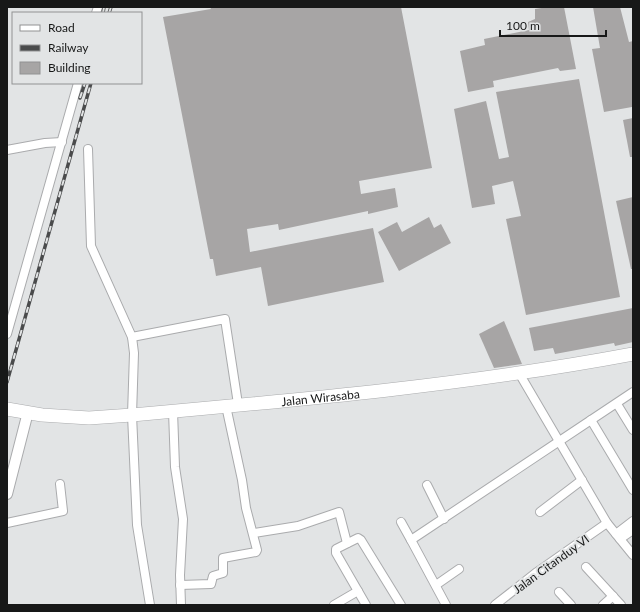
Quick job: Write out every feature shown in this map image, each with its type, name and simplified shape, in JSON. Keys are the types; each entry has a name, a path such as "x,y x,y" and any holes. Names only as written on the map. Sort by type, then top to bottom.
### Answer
{"main road":[{"name":"Jalan Wirasaba","path":"7,409 89,418 132,415 519,373 633,354"}],"street":[{"path":"7,334 78,84"},
{"path":"7,150 45,143 62,142"},
{"path":"88,149 91,246 132,337 134,354 132,415 137,525 150,605"},
{"path":"132,337 225,319 232,405 242,480 246,508 254,533 257,551 223,558 223,573 213,576 210,584 180,585"},
{"path":"519,373 607,523 633,555"},
{"path":"411,540 633,392"},
{"path":"617,404 633,430"},
{"path":"173,411 175,467 183,519 180,585 181,605"},
{"path":"7,494 28,412"},
{"path":"591,420 633,490"},
{"path":"540,512 582,480"},
{"path":"7,523 63,511 60,484"},
{"path":"427,485 444,519"},
{"path":"254,533 298,526 339,512 347,543"},
{"path":"618,537 633,521"},
{"path":"401,522 446,605"},
{"name":"Jalan Citanduy VI","path":"495,605 537,572 607,523"},
{"path":"618,537 633,530"},
{"path":"366,605 336,553 336,549 358,538 361,540 401,605"},
{"path":"586,567 621,605"},
{"path":"436,585 459,569"},
{"path":"334,605 358,591"},
{"path":"559,592 571,605"},
{"path":"603,605 613,596"}],"building":[{"path":"210,7 401,7 432,168 359,181 361,194 395,188 398,207 368,214 368,211 279,230 278,224 247,229 250,252 373,228 384,282 268,306 261,267 216,276 213,259 210,259 163,17 211,9"},
{"path":"564,7 576,69 560,71 558,68 493,81 494,87 468,92 460,51 485,45 484,39 529,30 528,22 535,19 535,9"},
{"path":"593,7 620,7 629,42 633,41 632,107 604,112 592,49 600,48"},
{"path":"579,79 620,297 526,315 506,219 521,216 513,181 492,186 495,204 472,208 454,109 486,101 499,159 509,157 496,92"},
{"path":"633,118 633,157 630,157 623,120"},
{"path":"633,197 633,269 631,269 616,201"},
{"path":"429,217 434,228 441,224 451,243 399,271 378,232 397,222 402,232"},
{"path":"633,308 633,342 615,346 614,343 555,354 553,348 534,351 529,328"},
{"path":"504,321 522,364 494,368 479,334"}],"railway":[{"path":"103,12 104,7"},
{"path":"109,12 111,7"},
{"path":"80,98 85,84"},
{"path":"7,382 91,84"}]}
